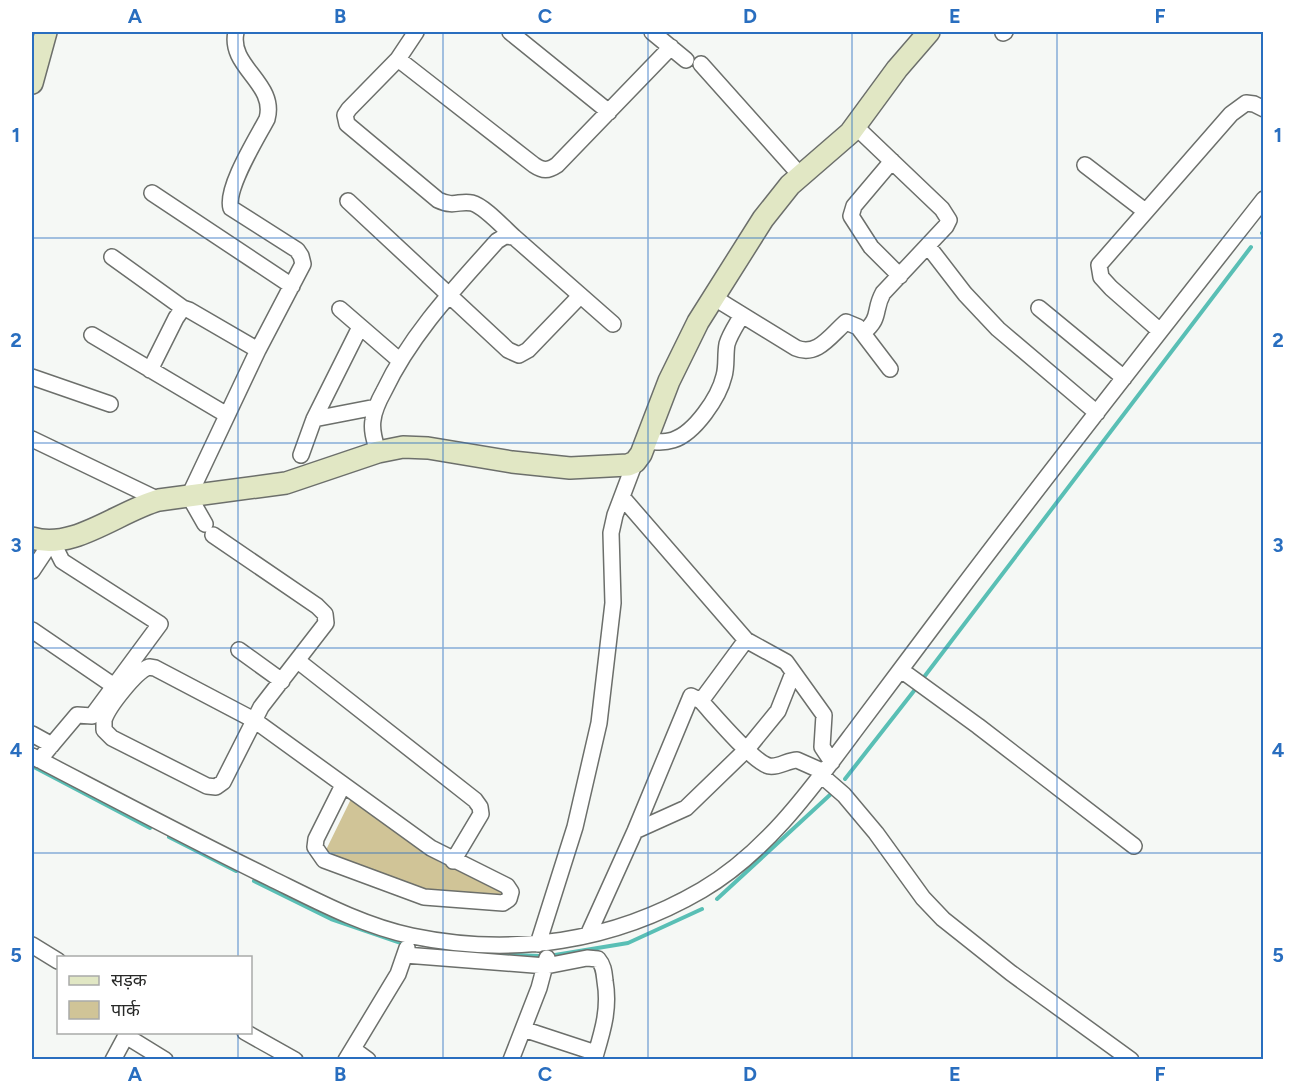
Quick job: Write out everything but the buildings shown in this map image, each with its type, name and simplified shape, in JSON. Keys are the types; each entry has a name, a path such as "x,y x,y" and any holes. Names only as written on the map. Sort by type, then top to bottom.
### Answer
{"street":[{"path":"189,496 258,350 303,264 302,256 297,250 231,208 229,201 233,185 270,110 265,94 238,54 235,46 236,32"},
{"path":"416,32 398,59 349,109 345,115 346,123 438,200 446,204 455,205 467,202 477,206 613,324"},
{"path":"510,32 609,112"},
{"path":"652,32 694,62 801,176"},
{"path":"511,1059 546,966 544,944 575,827 599,723 613,603 611,533 635,462 698,322 774,203 855,126 897,69 929,32"},
{"path":"33,71 41,35"},
{"path":"398,59 541,170 550,170 671,47"},
{"path":"1160,331 1101,278 1099,265 1231,114 1246,103 1263,109"},
{"path":"855,126 946,213 949,220 883,294 879,300 875,320 863,333"},
{"path":"892,161 854,206 851,216 871,248 900,276"},
{"path":"1085,165 1145,211"},
{"path":"152,193 292,286"},
{"path":"42,540 63,561 160,624 92,716 77,715 52,745 35,758 180,834 341,913 410,936 478,945 544,944 588,935 651,914 704,888 751,854 799,803 906,674 1097,413 1263,199"},
{"path":"348,201 508,350 519,355 528,350 580,296"},
{"path":"378,452 372,430 373,419 376,407 399,360 449,295 497,241 505,236 514,237"},
{"path":"928,246 966,294 998,329 1097,413"},
{"path":"112,257 183,308 258,350"},
{"path":"713,297 804,351 812,351 846,322 852,323 863,333 890,369"},
{"path":"150,370 183,308"},
{"path":"1039,308 1124,378"},
{"path":"340,309 399,360"},
{"path":"645,441 665,443 676,440 686,433 707,410 717,396 722,383 727,364 727,344 742,315"},
{"path":"301,455 314,419 360,327"},
{"path":"92,335 227,416"},
{"path":"32,377 110,404"},
{"path":"314,419 376,407"},
{"path":"32,439 159,500"},
{"path":"42,540 77,536 142,505 159,500 286,483 378,452 403,447 428,448 512,462 570,468 628,465 635,462"},
{"path":"189,496 209,529 317,606 326,614 326,624 261,707 254,720 224,782 216,787 207,786 112,738 104,730 104,720 138,673 149,667 155,668 254,720 431,848 507,886 511,892 509,899 503,903 424,897 324,860 315,848 316,839 343,785"},
{"path":"622,496 746,640 786,662 824,715 822,743 826,770 923,898 943,919 1011,973 1131,1059"},
{"path":"32,571 42,540"},
{"path":"32,630 114,686"},
{"path":"701,701 746,640"},
{"path":"239,650 282,681"},
{"path":"297,661 475,800 480,807 481,814 453,861"},
{"path":"635,831 686,808 747,749 778,711 793,672"},
{"path":"906,674 1134,846"},
{"path":"588,935 635,831 691,696 701,701 747,749 769,766 797,760 826,770"},
{"path":"32,734 52,745"},
{"path":"368,1059 350,1054 398,974 410,936"},
{"path":"32,945 57,960"},
{"path":"405,956 546,966 594,957 603,964 608,998 595,1056 523,1029"},
{"path":"113,1059 127,1034 165,1059"},
{"path":"249,1034 295,1059"}],"green space":[{"path":"351,799 439,862 504,889 499,899 430,892 325,852"}],"waterway":[{"path":"921,681 1251,247"},
{"path":"845,779 917,687"},
{"path":"32,766 150,828"},
{"path":"717,899 832,793"},
{"path":"169,837 236,871"},
{"path":"254,881 331,919 404,944"},
{"path":"555,955 628,943 702,909"},
{"path":"487,954 540,956"}]}
